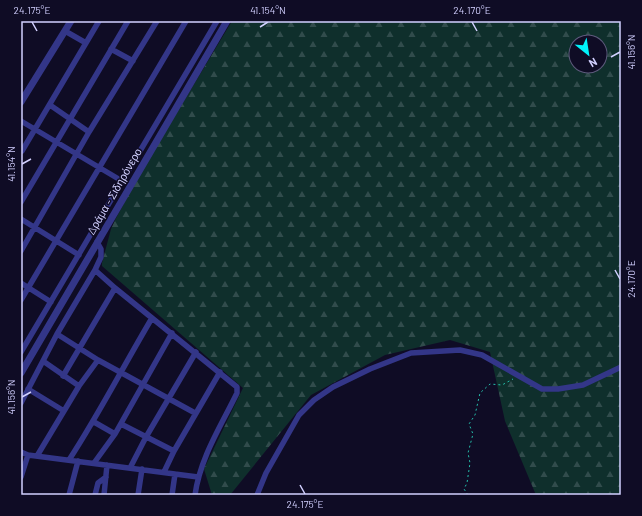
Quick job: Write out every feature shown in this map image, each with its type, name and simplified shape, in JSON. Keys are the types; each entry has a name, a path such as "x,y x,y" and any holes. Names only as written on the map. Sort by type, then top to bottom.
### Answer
{"street":[{"path":"21,102 71,21"},
{"path":"22,151 99,21"},
{"path":"21,202 128,21"},
{"path":"21,251 89,132 157,21"},
{"path":"21,300 186,21"},
{"path":"21,352 217,21"},
{"name":"Δράμα - Σιδηρόνερο","path":"21,373 227,21"},
{"path":"65,31 86,43"},
{"path":"112,49 133,61"},
{"path":"50,105 89,132"},
{"path":"21,121 122,181"},
{"path":"21,219 79,255"},
{"path":"21,403 58,334 95,270 101,256 101,249 97,242"},
{"path":"95,270 115,288 236,385 238,391 203,461 198,477 195,495"},
{"path":"21,283 51,302"},
{"path":"63,376 78,348 115,288"},
{"path":"69,460 94,422 119,373 152,318"},
{"path":"94,463 121,424 172,333"},
{"path":"58,334 119,373 195,414"},
{"path":"257,495 266,473 299,415 314,400 333,387 370,369 411,353 460,350 482,355 542,389 558,389 583,385 621,367"},
{"path":"130,468 146,437 196,352"},
{"path":"37,456 79,386 98,360"},
{"path":"43,361 79,386"},
{"path":"164,472 174,451 220,372"},
{"path":"28,389 64,411"},
{"path":"94,422 115,434"},
{"path":"121,424 174,451"},
{"path":"21,452 28,455 198,477"},
{"path":"21,477 28,455"},
{"path":"69,495 78,461"},
{"path":"104,495 106,465"},
{"path":"138,495 142,469"},
{"path":"172,495 176,474"},
{"path":"95,495 98,483 106,477"}],"path":[{"path":"468,495 464,489 468,483 470,463 468,453 473,434 469,424 475,415 480,393 490,384 502,385 511,381 518,375"}],"green space":[{"path":"232,21 621,21 621,495 536,495 505,421 490,352 450,340 385,355 311,395 230,495 212,495 204,469 243,388 102,266 111,229 139,176"}]}
